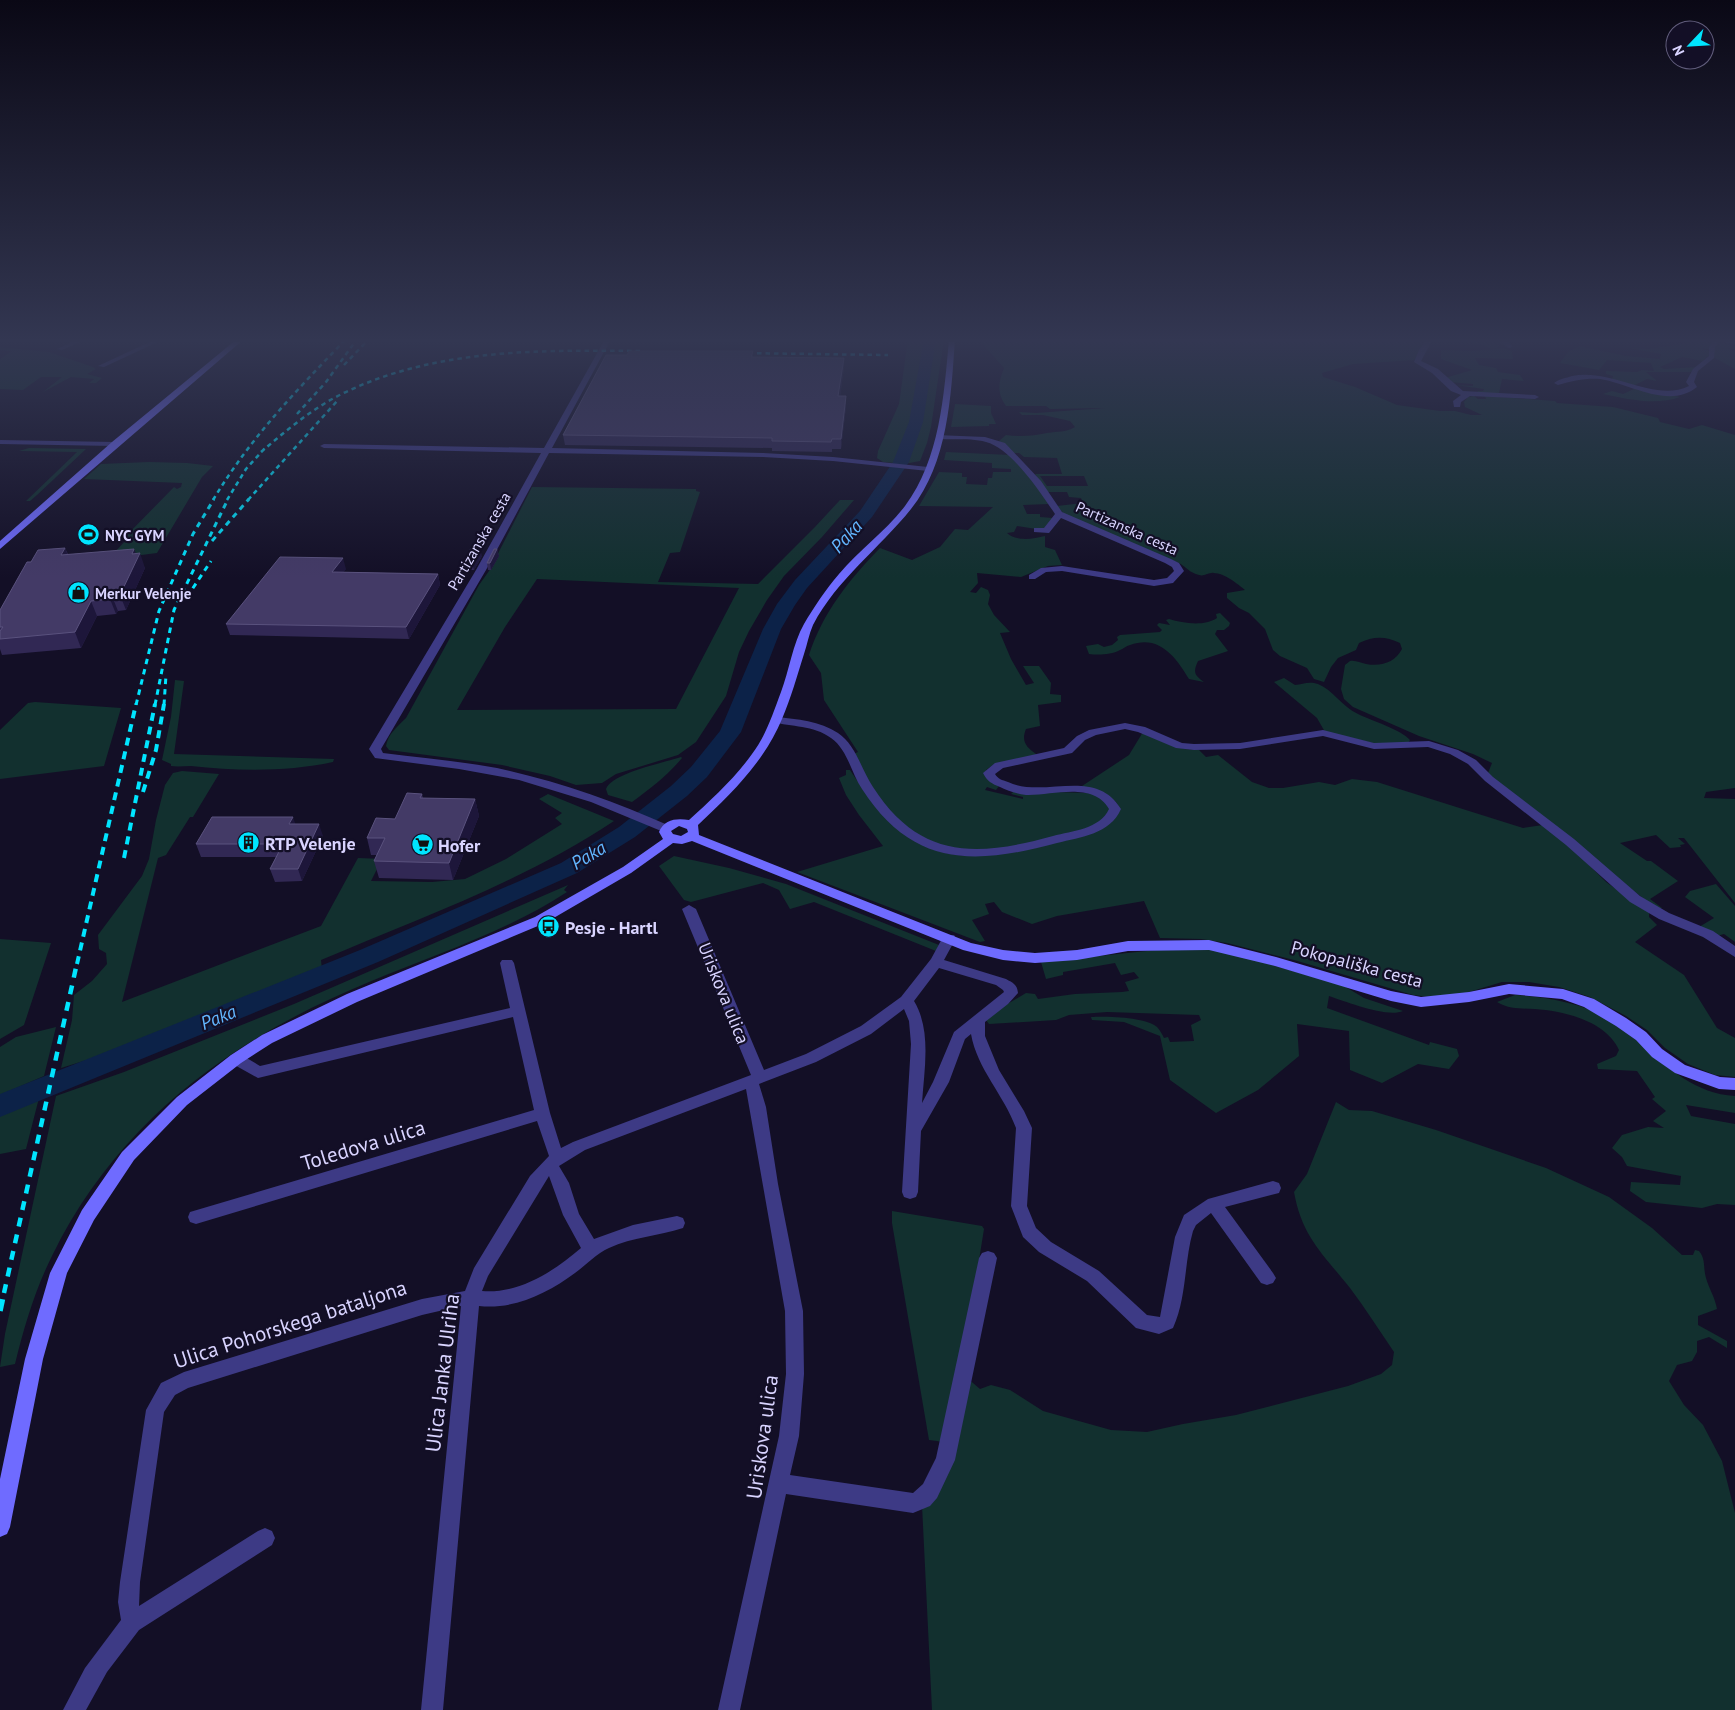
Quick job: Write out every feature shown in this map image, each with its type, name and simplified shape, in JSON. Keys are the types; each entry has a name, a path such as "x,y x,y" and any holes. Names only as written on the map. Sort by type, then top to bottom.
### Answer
{"main road":[{"path":"0,546 145,419"},
{"path":"668,834 684,840 758,755 776,720 808,626 842,576 908,506 928,470 939,438 943,419"},
{"path":"0,1527 34,1359 59,1272 88,1215 128,1156 182,1101 236,1059 267,1039 352,998 540,920 627,870 668,834 677,822 691,830"},
{"name":"Pokopališka cesta","path":"691,830 968,947 1003,955 1035,958 1077,955 1128,946 1209,945 1276,962 1392,996 1421,1002 1469,998 1487,992 1509,989 1527,989 1563,994 1589,1003 1621,1022 1641,1036 1657,1053 1680,1069 1719,1083 1735,1084"}],"street":[{"name":"Partizanska cesta","path":"565,419 481,570 374,749 379,756 470,766 527,779 624,811 653,823 668,834"},
{"name":"Partizanska cesta","path":"939,438 985,439 1002,445 1038,483 1059,514 1168,561 1176,566 1179,572 1170,581 1158,583 1137,582 1070,568 1042,571 1032,577"},
{"path":"0,442 115,444"},
{"path":"324,446 763,455 833,459 928,470"},
{"path":"1036,530 1046,531 1059,514"},
{"path":"776,720 824,729 836,736 877,801 900,825 924,844 961,854 997,851 1048,842 1098,826 1109,820 1115,809 1113,802 1100,793 1076,789 1025,791 995,781 990,773 998,766 1068,751 1081,738 1104,729 1133,726 1171,743 1194,748 1259,744 1323,733 1374,746 1429,744 1454,752 1472,762 1489,779 1570,842 1635,899 1664,916 1708,934 1735,952"},
{"name":"Uriskova ulica","path":"689,908 753,1079 770,1184 794,1311 795,1374 789,1436 729,1710"},
{"path":"553,1161 579,1146 811,1058 843,1043 880,1021 906,1001 936,962 949,938"},
{"path":"915,1128 941,1082 959,1036 984,1013 1006,1000 1011,993 1010,987 1001,982 936,962"},
{"path":"507,963 542,1114 555,1153 553,1161 562,1181 571,1214 582,1237 592,1250"},
{"path":"906,1001 913,1010 917,1022 915,1128 910,1192"},
{"path":"236,1059 258,1072 518,1011"},
{"path":"978,1020 978,1036 992,1072 1019,1116 1024,1128 1019,1206 1029,1232 1045,1247 1093,1276 1142,1322 1158,1326 1167,1322 1172,1309 1183,1238 1190,1220 1214,1204 1273,1188"},
{"name":"Toledova ulica","path":"196,1217 542,1114"},
{"name":"Ulica Janka Ulriha","path":"432,1710 471,1298 480,1273 536,1181 553,1161"},
{"path":"1214,1204 1268,1278"},
{"name":"Ulica Pohorskega bataljona","path":"132,1623 128,1602 130,1582 154,1420 158,1404 168,1389 184,1381 422,1307 451,1300 471,1298 495,1300 526,1292 562,1273 607,1240 636,1230 678,1223"},
{"path":"779,1483 912,1503 923,1499 930,1491 945,1460 988,1258"},
{"path":"74,1710 111,1646 132,1623 265,1538"}],"green space":[{"path":"892,419 913,419 896,463 883,462 877,458 878,451"},
{"path":"919,419 932,419 927,443 920,461 904,464 917,431"},
{"path":"952,419 994,419 996,424 989,424 989,426 951,427"},
{"path":"1060,419 1658,419 1660,422 1689,429 1702,425 1735,435 1735,788 1706,792 1704,798 1735,799 1735,903 1684,838 1678,838 1685,844 1680,845 1681,847 1670,848 1656,835 1620,843 1647,861 1651,861 1678,881 1650,899 1662,908 1657,909 1503,789 1488,773 1492,763 1473,754 1419,736 1353,707 1344,699 1341,689 1345,665 1350,661 1372,665 1383,664 1399,654 1402,649 1400,643 1389,639 1375,638 1359,643 1356,650 1338,658 1331,667 1324,682 1314,679 1307,668 1280,656 1273,650 1265,629 1249,613 1239,608 1227,598 1227,593 1245,590 1231,579 1218,573 1196,574 1179,563 1065,515 1057,506 1083,503 1081,498 1069,497 1067,492 1046,492 1035,474 1062,474 1057,458 1024,457 1019,453 1013,453 999,441 1006,435 1032,435 1064,431 1075,427 1070,421","holes":["1040,476 1084,476 1088,486 1047,486"]},
{"path":"29,448 86,449 37,495 30,501 26,501 77,452 19,451"},
{"path":"946,452 1010,455 1030,476 1049,504 1023,505 1027,514 1040,514 1040,517 1053,518 1043,530 1017,526 1014,532 1007,533 1020,539 1045,536 1045,547 1055,550 1062,565 1048,566 1021,577 977,573 978,583 970,592 976,593 981,587 988,590 990,595 988,604 994,615 1010,632 1000,633 1011,659 1026,685 1034,683 1023,666 1039,666 1051,683 1050,694 1061,695 1061,702 1038,705 1040,726 1026,729 1025,743 1036,754 1036,757 993,765 986,770 987,777 999,786 996,790 987,787 985,790 1023,799 1023,797 1011,794 1014,791 1092,793 1112,805 1102,822 1077,832 1037,842 985,851 944,850 904,826 882,803 849,756 858,752 824,700 821,673 809,655 829,611 858,572 880,548 912,560 940,547 955,529 968,530 993,507 919,506 939,472 962,473 962,477 967,477 966,484 987,485 988,478 992,478 993,472 1011,472 1011,469 992,468 992,463 944,460"},
{"path":"149,462 213,466 202,477 157,553 110,559 127,539 124,538 174,487 177,489 181,487 182,483 84,479 101,464"},
{"path":"532,487 696,489 696,491 700,492 680,552 670,553 658,582 758,584 840,500 854,500 822,537 784,576 767,600 739,652 726,696 696,742 678,755 616,774 602,783 576,785 550,776 502,765 389,750 386,746 391,734 406,718 479,585 489,571","holes":["537,579 739,588 676,709 457,710 505,627"]},
{"path":"1220,613 1230,623 1224,630 1217,630 1215,634 1228,651 1198,661 1195,673 1204,682 1189,679 1172,656 1158,645 1140,642 1113,653 1100,654 1089,654 1086,646 1098,644 1104,647 1112,645 1118,640 1117,637 1120,635 1160,632 1162,630 1157,625 1159,623 1170,625 1166,620 1169,619 1187,623 1206,623 1217,618 1216,614"},
{"path":"1284,678 1295,685 1318,684 1328,690 1352,711 1393,729 1410,740 1408,743 1377,744 1325,732 1317,718 1274,682"},
{"path":"175,680 184,681 174,754 334,759 333,762 298,768 262,770 171,766 171,764 162,760 171,717"},
{"path":"28,703 121,708 104,766 0,779 0,730"},
{"path":"1143,732 1185,749 1199,750 1206,757 1218,755 1252,782 1269,788 1283,788 1319,782 1335,785 1352,779 1377,782 1523,828 1543,825 1573,849 1606,882 1649,912 1649,917 1657,925 1635,942 1684,975 1717,1028 1735,1038 1735,1077 1715,1075 1688,1064 1665,1048 1647,1030 1626,1016 1590,997 1559,987 1529,982 1502,982 1459,995 1438,998 1413,995 1294,960 1227,943 1201,939 1160,938 1144,901 1057,916 1032,924 1002,912 994,902 985,904 989,914 972,920 985,941 980,942 797,872 883,846 846,795 839,778 846,775 846,770 850,770 887,818 915,841 932,849 951,854 973,856 1087,833 1118,811 1117,803 1105,793 1079,788 1129,755"},
{"path":"681,757 665,776 632,802 608,795 606,789 610,783 618,778 639,769"},
{"path":"182,771 219,774 193,817 190,817 166,855 158,858 122,1002 321,926 358,858 382,859 371,881 432,882 465,879 506,859 562,824 555,818 562,813 539,799 548,794 614,821 580,842 508,880 321,960 322,970 113,1052 61,1068 72,1020 74,995 92,981 107,964 106,953 99,949 98,935 142,876 149,859 165,785 173,773"},
{"path":"674,856 729,868 786,884 939,945 936,951 814,902 790,909 779,890 763,883 691,902 684,900 659,866"},
{"path":"1716,884 1735,906 1735,942 1724,934 1717,936 1699,927 1714,918 1685,897 1690,891"},
{"path":"568,885 564,890 567,892 520,919 470,942 319,1004 271,1029 226,1058 184,1089 145,1125 110,1164 79,1208 52,1256 40,1282 15,1364 0,1367 5,1334 56,1096 124,1072 294,1004"},
{"path":"0,939 51,943 24,1025 0,1039"},
{"path":"1166,949 1206,949 1241,956 1344,986 1364,998 1403,1011 1396,1013 1377,1011 1329,996 1327,1008 1429,1045 1430,1042 1457,1049 1459,1056 1449,1069 1418,1064 1382,1083 1350,1070 1349,1031 1297,1024 1299,1056 1258,1090 1216,1113 1170,1080 1160,1036 1124,1022 1092,1020 1091,1017 1115,1017 1144,1021 1157,1027 1164,1038 1168,1037 1170,1042 1194,1041 1191,1025 1201,1020 1199,1015 1107,1012 1069,1015 1056,1020 989,1024 986,1020 987,1016 1026,993 1035,994 1038,999 1075,994 1122,992 1129,991 1125,982 1139,978 1134,972 1121,975 1115,963 1063,972 1063,975 1046,979 1041,962"},
{"path":"1515,995 1581,1006 1605,1016 1620,1025 1661,1062 1683,1078 1708,1090 1735,1096 1735,1113 1686,1105 1691,1116 1735,1124 1735,1205 1717,1204 1702,1208 1646,1202 1630,1191 1631,1182 1680,1185 1681,1176 1627,1166 1622,1157 1612,1148 1622,1135 1648,1127 1664,1128 1653,1121 1666,1111 1652,1099 1655,1097 1637,1071 1598,1069 1597,1064 1616,1056 1619,1050 1613,1040 1604,1032 1583,1019 1571,1015 1546,1010 1511,1007 1497,1002"},
{"path":"56,1027 44,1076 0,1095 0,1047 16,1037"},
{"path":"40,1094 26,1149 0,1154 0,1112"},
{"path":"1336,1102 1349,1110 1372,1111 1436,1130 1546,1168 1609,1197 1652,1228 1682,1255 1693,1255 1695,1250 1701,1254 1704,1260 1706,1278 1717,1309 1698,1316 1698,1325 1727,1341 1727,1348 1709,1337 1697,1341 1697,1352 1692,1361 1677,1365 1669,1381 1684,1405 1703,1425 1722,1461 1735,1513 1735,1710 932,1710 922,1505 966,1377 980,1389 991,1385 1010,1390 1043,1411 1111,1430 1147,1432 1236,1415 1348,1386 1381,1374 1392,1365 1394,1352 1356,1296 1308,1233 1302,1221 1294,1192 1307,1174"},
{"path":"892,1211 982,1226 984,1229 970,1316 945,1442 929,1440 892,1223"}],"building":[{"path":"572,419 843,419 841,439 832,439 831,442 772,441 772,438 563,435"},
{"name":"Merkur Velenje","path":"65,548 61,555 134,549 132,554 140,553 120,595 112,596 110,599 91,601 75,632 0,639 0,631 3,627 0,627 0,610 27,562 31,562 38,550"},
{"path":"471,548 480,548 472,563 464,563"},
{"path":"494,549 497,549 490,563 487,563"},
{"path":"280,557 343,558 332,572 438,574 406,627 226,624"},
{"name":"Hofer","path":"407,793 422,794 420,798 475,799 449,863 374,861 385,838 367,838 376,818 395,819"},
{"path":"212,817 293,817 289,824 319,824 298,869 270,869 283,844 196,844"}],"waterway":[{"name":"Paka","path":"0,1106 369,956 569,868 627,832 679,791 699,772 730,732 772,629 786,604 801,584 866,514 901,462 917,419"}],"railway":[{"path":"213,500 258,435 272,419"},
{"path":"263,451 301,419"},
{"path":"248,500 321,419"},
{"path":"227,500 246,469 263,451"},
{"path":"136,705 159,611 193,534 214,499"},
{"path":"155,705 174,610 228,499"},
{"path":"212,541 249,499"},
{"path":"187,597 211,561"},
{"path":"164,705 166,675"},
{"path":"77,964 136,704"},
{"path":"124,858 155,704"},
{"path":"143,792 156,750 164,704"},
{"path":"4,1293 77,963"},
{"path":"0,1311 4,1292"}],"place":[{"name":"NYC GYM","path":"89,535"},
{"name":"Merkur Velenje","path":"79,593"},
{"name":"RTP Velenje","path":"249,843"},
{"name":"Hofer","path":"422,845"},
{"name":"Pesje - Hartl","path":"549,927"}]}
